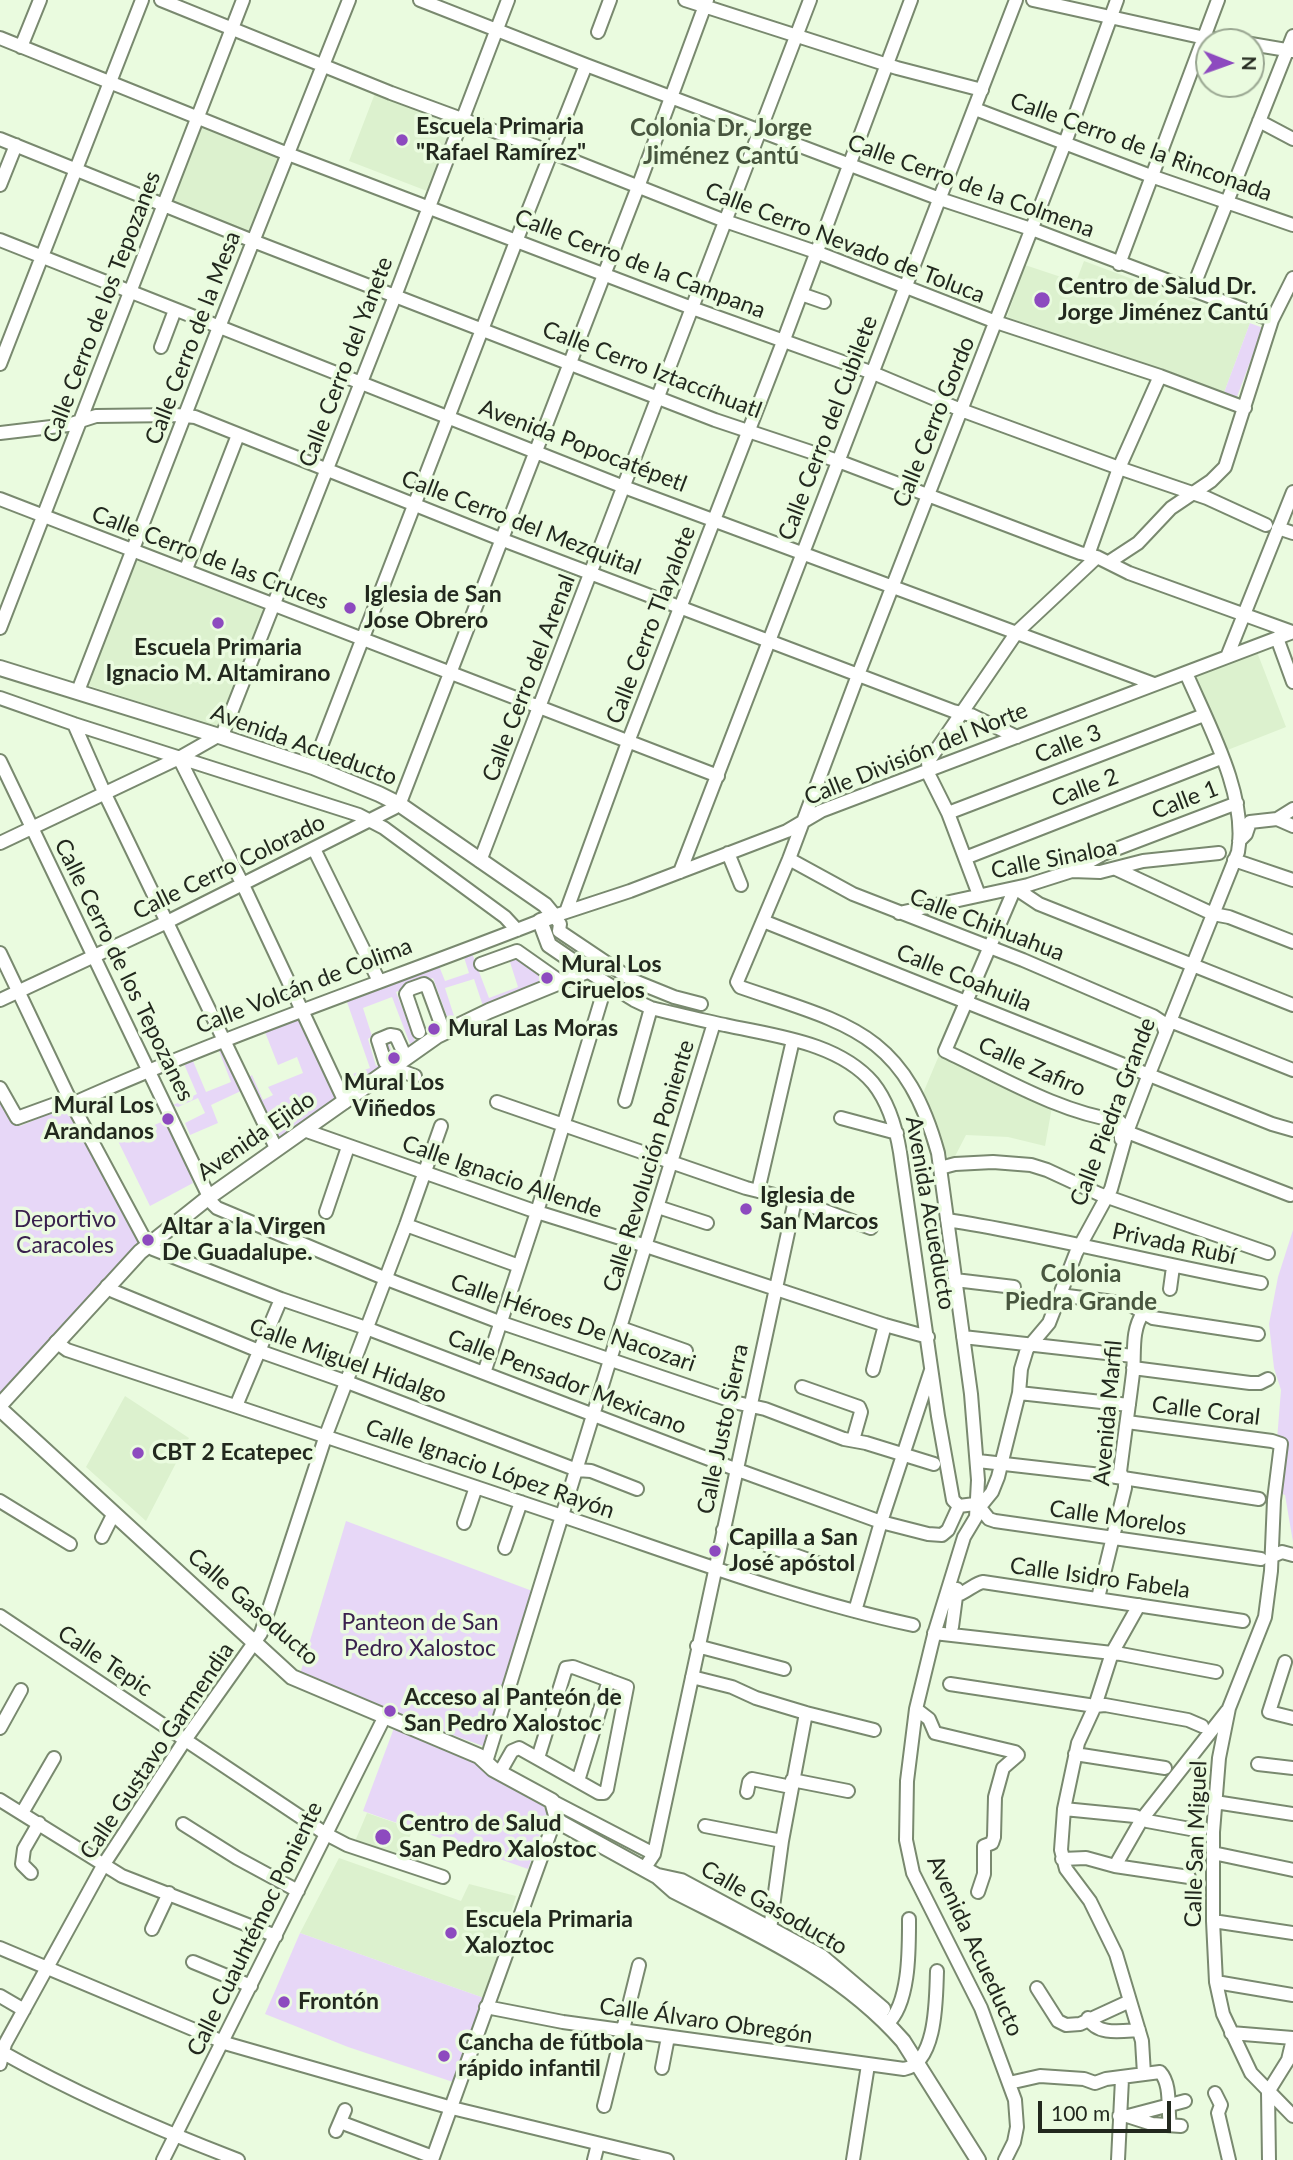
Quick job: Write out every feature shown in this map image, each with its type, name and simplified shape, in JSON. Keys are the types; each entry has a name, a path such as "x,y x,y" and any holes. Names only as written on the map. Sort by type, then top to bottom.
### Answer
{"main road":[{"name":"Avenida Acueducto","path":"0,668 313,767 399,804 540,901 553,916 550,945 587,971"},
{"name":"Avenida Ejido","path":"0,1407 56,1342 148,1244 209,1197 345,1102 389,1065 406,1058 444,1032 587,971"},
{"name":"Calle Gasoducto","path":"0,1407 113,1515 298,1681 479,1756 556,1807 561,1823 651,1872 674,1891 767,1933 821,1969 890,2021 903,2041 921,2060 980,2160"}],"street":[{"path":"21,47 40,0"},
{"path":"0,364 142,0"},
{"name":"Calle Cerro Nevado de Toluca","path":"161,0 725,221 816,252 996,322 1160,376 1245,408"},
{"name":"Calle Cerro de los Tepozanes","path":"0,628 243,0"},
{"name":"Calle Cerro de la Mesa","path":"78,691 349,0"},
{"name":"Calle Cerro de la Colmena","path":"421,0 940,199 1031,229 1272,320"},
{"name":"Calle Cerro del Yanete","path":"219,736 228,724 508,0"},
{"path":"598,32 610,0"},
{"name":"Calle Cerro de la Rinconada","path":"685,0 706,3 886,64 982,90"},
{"name":"Calle Cerro del Arenal","path":"480,861 810,0"},
{"name":"Calle Cerro Tlayalote","path":"553,916 628,742 783,342 911,0"},
{"name":"Calle Cerro del Cubilete","path":"680,872 1016,0"},
{"path":"1033,0 1195,36"},
{"name":"Calle Cerro Gordo","path":"789,859 1065,143 1117,0"},
{"path":"1208,28 1218,0"},
{"path":"399,804 503,540 706,3"},
{"path":"1192,290 1290,50 1293,36"},
{"name":"Calle Cerro de la Campana","path":"0,38 288,154 1293,533"},
{"path":"1265,46 1290,50"},
{"path":"1119,264 1195,64"},
{"path":"313,767 586,65"},
{"name":"Calle Cerro de la Rinconada","path":"975,109 1152,176 1293,225"},
{"path":"1259,121 1293,139"},
{"name":"Calle Cerro Iztaccíhuatl","path":"0,139 253,241 659,397 838,461 1098,558 1129,573 1293,632"},
{"path":"0,185 16,145"},
{"name":"Avenida Popocatépetl","path":"0,240 624,487 1154,684"},
{"path":"979,895 948,813 928,771 930,758 1017,632 1098,558 1138,543 1171,508 1219,475 1225,467 1272,320 1293,278"},
{"path":"801,294 824,302"},
{"path":"161,347 175,310"},
{"path":"1098,558 1119,468 1160,376"},
{"name":"Calle Cerro del Mezquital","path":"0,433 68,425 96,416 186,415 591,574 962,714 971,715 1017,737"},
{"path":"186,569 238,435"},
{"path":"1227,657 1244,616 1272,526 1293,492"},
{"name":"Calle Cerro de las Cruces","path":"0,499 718,776"},
{"name":"Calle División del Norte","path":"553,916 787,831 821,811 1293,632"},
{"path":"1276,638 1293,682"},
{"path":"1186,673 1222,758 1237,803 1239,842"},
{"name":"Avenida Acueducto","path":"0,698 370,820 505,917 516,930"},
{"name":"Calle 3","path":"948,813 1204,715"},
{"path":"74,724 104,792 276,1148"},
{"path":"0,843 179,758 219,736"},
{"path":"179,758 243,885 345,1102"},
{"name":"Calle 2","path":"965,858 1222,758"},
{"name":"Calle Cerro de los Tepozanes","path":"0,761 209,1197"},
{"name":"Calle 1","path":"1072,871 1103,854 1237,803"},
{"name":"Calle Cerro Colorado","path":"0,1000 243,885 399,804"},
{"path":"1239,842 1246,834 1250,822 1277,819 1293,809"},
{"path":"1277,819 1293,826"},
{"name":"Calle Piedra Grande","path":"977,1504 983,1503 992,1492 1019,1393 1023,1363 1031,1343 1045,1331 1080,1246 1111,1189 1127,1132 1239,842"},
{"path":"314,849 379,981"},
{"path":"728,853 741,885"},
{"name":"Calle Sinaloa","path":"899,913 1015,888 1072,871 1100,872 1143,861 1219,853"},
{"path":"763,921 789,859"},
{"name":"Calle Chihuahua","path":"789,859 846,891 1023,960 1153,1016 1168,1026 1293,1070"},
{"path":"1234,860 1293,880"},
{"path":"1116,869 1213,914 1229,917 1293,942"},
{"path":"966,1001 1015,888 1039,904 1293,1005"},
{"name":"Avenida Acueducto","path":"553,916 560,924 559,931 621,974 658,991 701,1004"},
{"name":"Calle Volcán de Colima","path":"0,1088 16,1117 67,1103 223,1040 553,916"},
{"name":"Avenida Acueducto","path":"763,921 737,984 851,1027 884,1050 913,1089 932,1132 940,1168 978,1461 977,1504 974,1521 964,1536 934,1633 916,1709 907,1781 908,1855 925,1901 981,2008 1015,2100 1017,2127 1014,2142 1005,2160"},
{"name":"Calle Coahuila","path":"763,921 1293,1130"},
{"path":"481,964 517,951 561,982"},
{"path":"0,953 67,1103 148,1244"},
{"name":"Avenida Acueducto","path":"587,971 651,1008 793,1040 845,1061 863,1074 881,1093 897,1133 952,1495 959,1506"},
{"path":"419,1032 406,994 410,989 424,984 444,1032"},
{"path":"484,1373 537,1212 606,984"},
{"name":"Calle Zafiro","path":"966,1001 945,1051 1061,1106 1094,1117 1121,1122 1124,1146"},
{"path":"625,1101 651,1008"},
{"name":"Calle Revolución Poniente","path":"486,1762 714,1023"},
{"path":"406,1058 397,1038 390,1035 378,1040 389,1065 415,1076"},
{"path":"758,1191 793,1040"},
{"path":"496,1102 758,1191 795,1200 871,1228"},
{"path":"841,1118 897,1133"},
{"name":"Calle Gustavo Garmendia","path":"1,2056 104,1864 185,1740 261,1633 326,1435 441,1126"},
{"name":"Calle Ignacio Allende","path":"304,1130 537,1212 928,1337"},
{"path":"1127,1132 1290,1195"},
{"path":"326,1212 348,1147"},
{"path":"940,1168 955,1164 993,1162 1031,1165 1106,1196 1268,1254"},
{"name":"Calle Héroes De Nacozari","path":"209,1197 214,1206 221,1210 384,1278 502,1323 765,1409 844,1439 934,1464"},
{"name":"Calle Justo Sierra","path":"651,1872 697,1646 795,1200"},
{"path":"658,1207 707,1223"},
{"name":"Privada Rubí","path":"947,1220 1004,1229 1173,1267 1261,1283"},
{"path":"406,1225 519,1266"},
{"name":"Calle Pensador Mexicano","path":"148,1244 158,1251 281,1299 366,1328 881,1522 942,1535 948,1530 959,1506"},
{"path":"1170,1289 1173,1267"},
{"path":"955,1280 1014,1287"},
{"name":"Calle Miguel Hidalgo","path":"107,1286 113,1291 258,1351 347,1382 576,1470 591,1471 636,1489"},
{"path":"1060,1295 1129,1304 1153,1318 1258,1334"},
{"path":"236,1406 281,1299"},
{"name":"Avenida Marfil","path":"1098,1598 1125,1488 1120,1472 1137,1325 1143,1313"},
{"path":"873,1370 885,1325"},
{"path":"621,1328 686,1351"},
{"path":"963,1337 1031,1343 1250,1383 1260,1383 1268,1379"},
{"name":"Calle Ignacio López Rayón","path":"56,1342 67,1350 326,1435 714,1568 855,1611 913,1625"},
{"path":"855,1611 932,1366"},
{"path":"802,1387 859,1407 861,1412 853,1440"},
{"name":"Calle Coral","path":"1019,1393 1129,1405"},
{"name":"Calle Coral","path":"1127,1423 1279,1442"},
{"name":"Calle San Miguel","path":"1279,1442 1282,1446 1267,1558 1265,1617 1229,1708 1219,1758 1213,1853 1213,1921 1216,1982 1231,2033 1251,2073 1293,2116"},
{"path":"978,1461 1259,1499"},
{"path":"464,1522 476,1487"},
{"path":"0,1501 70,1544"},
{"path":"505,1548 521,1502"},
{"path":"959,1506 977,1504"},
{"name":"Calle Morelos","path":"977,1504 989,1519 995,1521 1267,1558 1282,1552 1293,1555"},
{"path":"102,1536 113,1515"},
{"path":"952,1627 955,1596 974,1521"},
{"path":"723,1530 820,1564"},
{"name":"Calle Isidro Fabela","path":"955,1596 968,1592 979,1582 1243,1621"},
{"path":"1139,1605 1112,1653 1095,1706 1075,1754 1061,1842 1062,1859 1090,1901 1116,1954 1143,2045 1144,2074"},
{"name":"Calle Tepic","path":"0,1616 326,1834 347,1845 443,1877"},
{"path":"934,1633 1112,1653 1216,1672"},
{"path":"697,1646 784,1669"},
{"path":"1285,1662 1269,1712 1293,1718"},
{"path":"500,1772 517,1748 598,1793 604,1793 627,1690 625,1685 573,1667 566,1668 538,1758"},
{"path":"692,1677 732,1687 756,1698 806,1713 874,1730"},
{"path":"578,1781 609,1680"},
{"path":"950,1684 1095,1706 1105,1704 1188,1720 1202,1726"},
{"path":"0,1728 21,1690"},
{"path":"1115,1866 1142,1819 1229,1708"},
{"path":"916,1709 925,1713 932,1729 940,1736 1015,1752 1018,1755 1003,1768 995,1797 992,1843 984,1846 984,1874 978,1892"},
{"path":"767,1933 806,1713"},
{"name":"Calle Cuauhtémoc Poniente","path":"163,2160 385,1716"},
{"path":"1075,1754 1164,1768"},
{"path":"22,1813 54,1758"},
{"path":"1258,1764 1293,1768"},
{"path":"747,1792 752,1779 848,1791"},
{"path":"0,1800 131,1881 169,1893 276,1936"},
{"path":"1215,1802 1293,1814"},
{"path":"341,2121 433,2159 556,1807"},
{"name":"Calle Gasoducto","path":"556,1807 654,1854"},
{"path":"1065,1809 1127,1815 1201,1831"},
{"path":"32,1873 22,1864 22,1856 39,1823"},
{"path":"183,1824 237,1858 298,1891"},
{"path":"705,1826 782,1841"},
{"path":"1213,1853 1293,1870"},
{"path":"1062,1859 1087,1858 1115,1866 1189,1877"},
{"path":"152,1929 169,1893"},
{"path":"890,2021 903,1995 909,1919"},
{"path":"1213,1921 1293,1933"},
{"path":"0,1948 223,2042 452,2108 667,2160"},
{"path":"193,1962 251,1986"},
{"path":"604,2106 639,1965"},
{"path":"921,2060 935,2014 937,1971"},
{"path":"1216,1982 1293,1995"},
{"path":"1037,1988 1059,2023 1074,2025 1130,2001"},
{"path":"0,1996 24,2010"},
{"name":"Calle Álvaro Obregón","path":"486,2007 563,2022 868,2065 904,2069 921,2060"},
{"path":"1088,2018 1093,2026 1109,2032 1139,2030"},
{"path":"1231,2033 1293,2039 1289,2060 1268,2092 1269,2160"},
{"path":"662,2068 668,2037"},
{"path":"1,2056 175,2136 238,2160"},
{"path":"853,2160 868,2065"},
{"path":"1009,2082 1040,2076 1084,2079 1091,2084 1106,2079 1162,2073 1175,2126 1152,2124 1123,2116"},
{"path":"1118,2160 1123,2116 1122,2078"},
{"path":"1215,2093 1221,2105 1218,2113 1229,2160"},
{"path":"1123,2116 1185,2101"},
{"path":"594,2160 598,2144"}],"shaded area":[{"name":"Escuela Primaria \"Rafael Ramírez\"","path":"377,88 454,118 427,191 349,161"},
{"path":"204,122 282,154 251,236 170,205"},
{"path":"1084,261 1250,323 1222,398 1132,360 1007,317 1025,265 1076,282"},
{"path":"137,552 270,603 223,729 87,685"},
{"path":"1257,652 1286,727 1225,751 1196,676"},
{"path":"940,1053 1052,1107 1045,1146 1008,1137 966,1135 951,1164 921,1098"},
{"name":"CBT 2 Ecatepec","path":"125,1396 189,1438 146,1521 86,1467"},
{"name":"Centro de Salud San Pedro Xalostoc","path":"367,1813 413,1829 399,1862 353,1846"},
{"path":"339,1858 461,1901 469,1884 516,1896 484,1998 300,1933"}],"green space":[{"path":"1250,323 1263,328 1235,402 1222,398"},
{"path":"470,948 489,998 518,987 509,959 515,956 547,978 483,1006 474,979 445,988 455,1019 449,1022 433,978 396,992 415,1041 410,1044 392,997 363,1008 372,1036 368,1039 376,1066 391,1059 386,1042 388,1041 394,1058 347,1092 341,1078 370,1068 347,1002 439,966 445,981 469,973 462,951"},
{"path":"303,1015 337,1100 277,1140 249,1077 252,1075 263,1100 273,1095 268,1087 303,1073 297,1057 278,1065 265,1032"},
{"path":"225,1048 243,1090 211,1105 218,1123 190,1135 185,1123 205,1113 198,1098 178,1107 173,1105 197,1094 184,1064 193,1061 206,1092 231,1082 219,1051"},
{"name":"Deportivo Caracoles","path":"0,1093 20,1126 71,1105 146,1248 0,1400"},
{"path":"168,1119 193,1183 150,1206 118,1141"},
{"path":"1293,1230 1293,1542 1285,1495 1280,1493 1277,1440 1281,1390 1274,1368 1269,1324 1278,1277"},
{"name":"Panteon de San Pedro Xalostoc","path":"346,1521 535,1592 483,1746 387,1711 300,1674"},
{"path":"394,1728 477,1761 538,1794 547,1814 528,1869 363,1811"},
{"path":"300,1933 484,1998 453,2082 348,2047 265,2014"}],"place":[{"name":"Escuela Primaria \"Rafael Ramírez\"","path":"402,140"},
{"name":"Centro de Salud Dr. Jorge Jiménez Cantú","path":"1042,300"},
{"name":"Iglesia de San Jose Obrero","path":"350,608"},
{"name":"Escuela Primaria Ignacio M. Altamirano","path":"218,623"},
{"name":"Mural Los Ciruelos","path":"547,978"},
{"name":"Mural Las Moras","path":"434,1029"},
{"name":"Mural Los Viñedos","path":"394,1058"},
{"name":"Mural Los Arandanos","path":"168,1119"},
{"name":"Iglesia de San Marcos","path":"746,1209"},
{"name":"Altar a la Virgen De Guadalupe.","path":"148,1240"},
{"name":"CBT 2 Ecatepec","path":"138,1453"},
{"name":"Capilla a San José apóstol","path":"715,1551"},
{"name":"Acceso al Panteón de San Pedro Xalostoc","path":"390,1711"},
{"name":"Centro de Salud San Pedro Xalostoc","path":"383,1837"},
{"name":"Escuela Primaria Xaloztoc","path":"451,1933"},
{"name":"Frontón","path":"284,2002"},
{"name":"Cancha de fútbola rápido infantil","path":"444,2056"}],"district":[{"name":"Colonia Dr. Jorge Jiménez Cantú","path":"721,142"},
{"name":"Colonia Piedra Grande","path":"1081,1288"}]}
